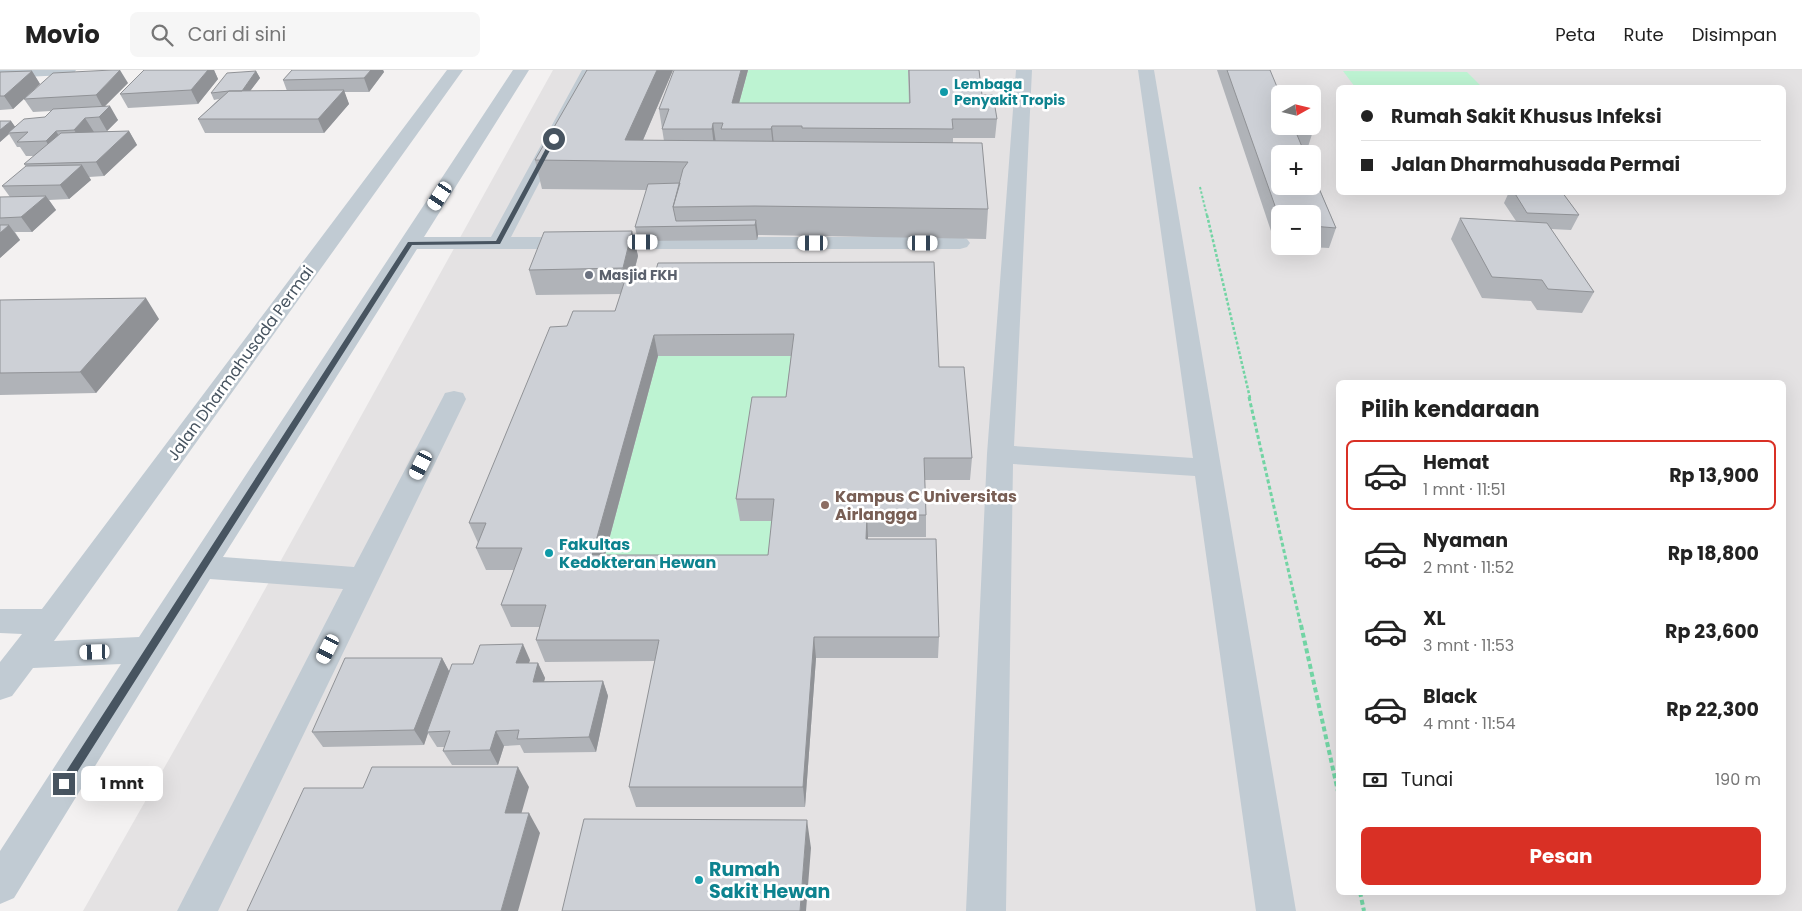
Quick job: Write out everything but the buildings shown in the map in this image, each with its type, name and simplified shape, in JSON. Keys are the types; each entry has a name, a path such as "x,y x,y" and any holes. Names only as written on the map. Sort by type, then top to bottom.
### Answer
{"street":[{"path":"0,73 68,70"},
{"name":"Jalan Dharmahusada Permai","path":"0,686 50,622 455,70"},
{"path":"0,885 148,650 521,70"},
{"path":"498,242 590,70"},
{"path":"986,911 1000,454 1024,70"},
{"path":"1146,70 1276,911"},
{"path":"410,243 960,243"},
{"path":"197,911 454,399"},
{"path":"1000,454 1208,468"},
{"path":"202,567 363,579"},
{"path":"0,621 50,622"},
{"path":"24,655 148,650"}],"path":[{"path":"1200,186 1262,446 1336,782"},
{"path":"1361,895 1364,911"}],"shaded area":[{"name":"Kampus C Universitas Airlangga","path":"553,70 1802,70 1802,911 83,911 244,627"}],"green space":[{"path":"748,70 908,70 910,122 734,122"},
{"path":"1343,71 1467,72 1480,85 1354,85"},
{"path":"658,356 796,356 789,418 740,521 777,521 771,576 599,577"}],"place":[{"name":"Lembaga Penyakit Tropis","path":"944,92"},
{"name":"Masjid FKH","path":"589,275"},
{"name":"Kampus C Universitas Airlangga","path":"825,505"},
{"name":"Fakultas Kedokteran Hewan","path":"549,553"},
{"name":"Rumah Sakit Hewan","path":"699,880"}],"route":[{"path":"64,784 410,243 498,242 554,139"}]}
